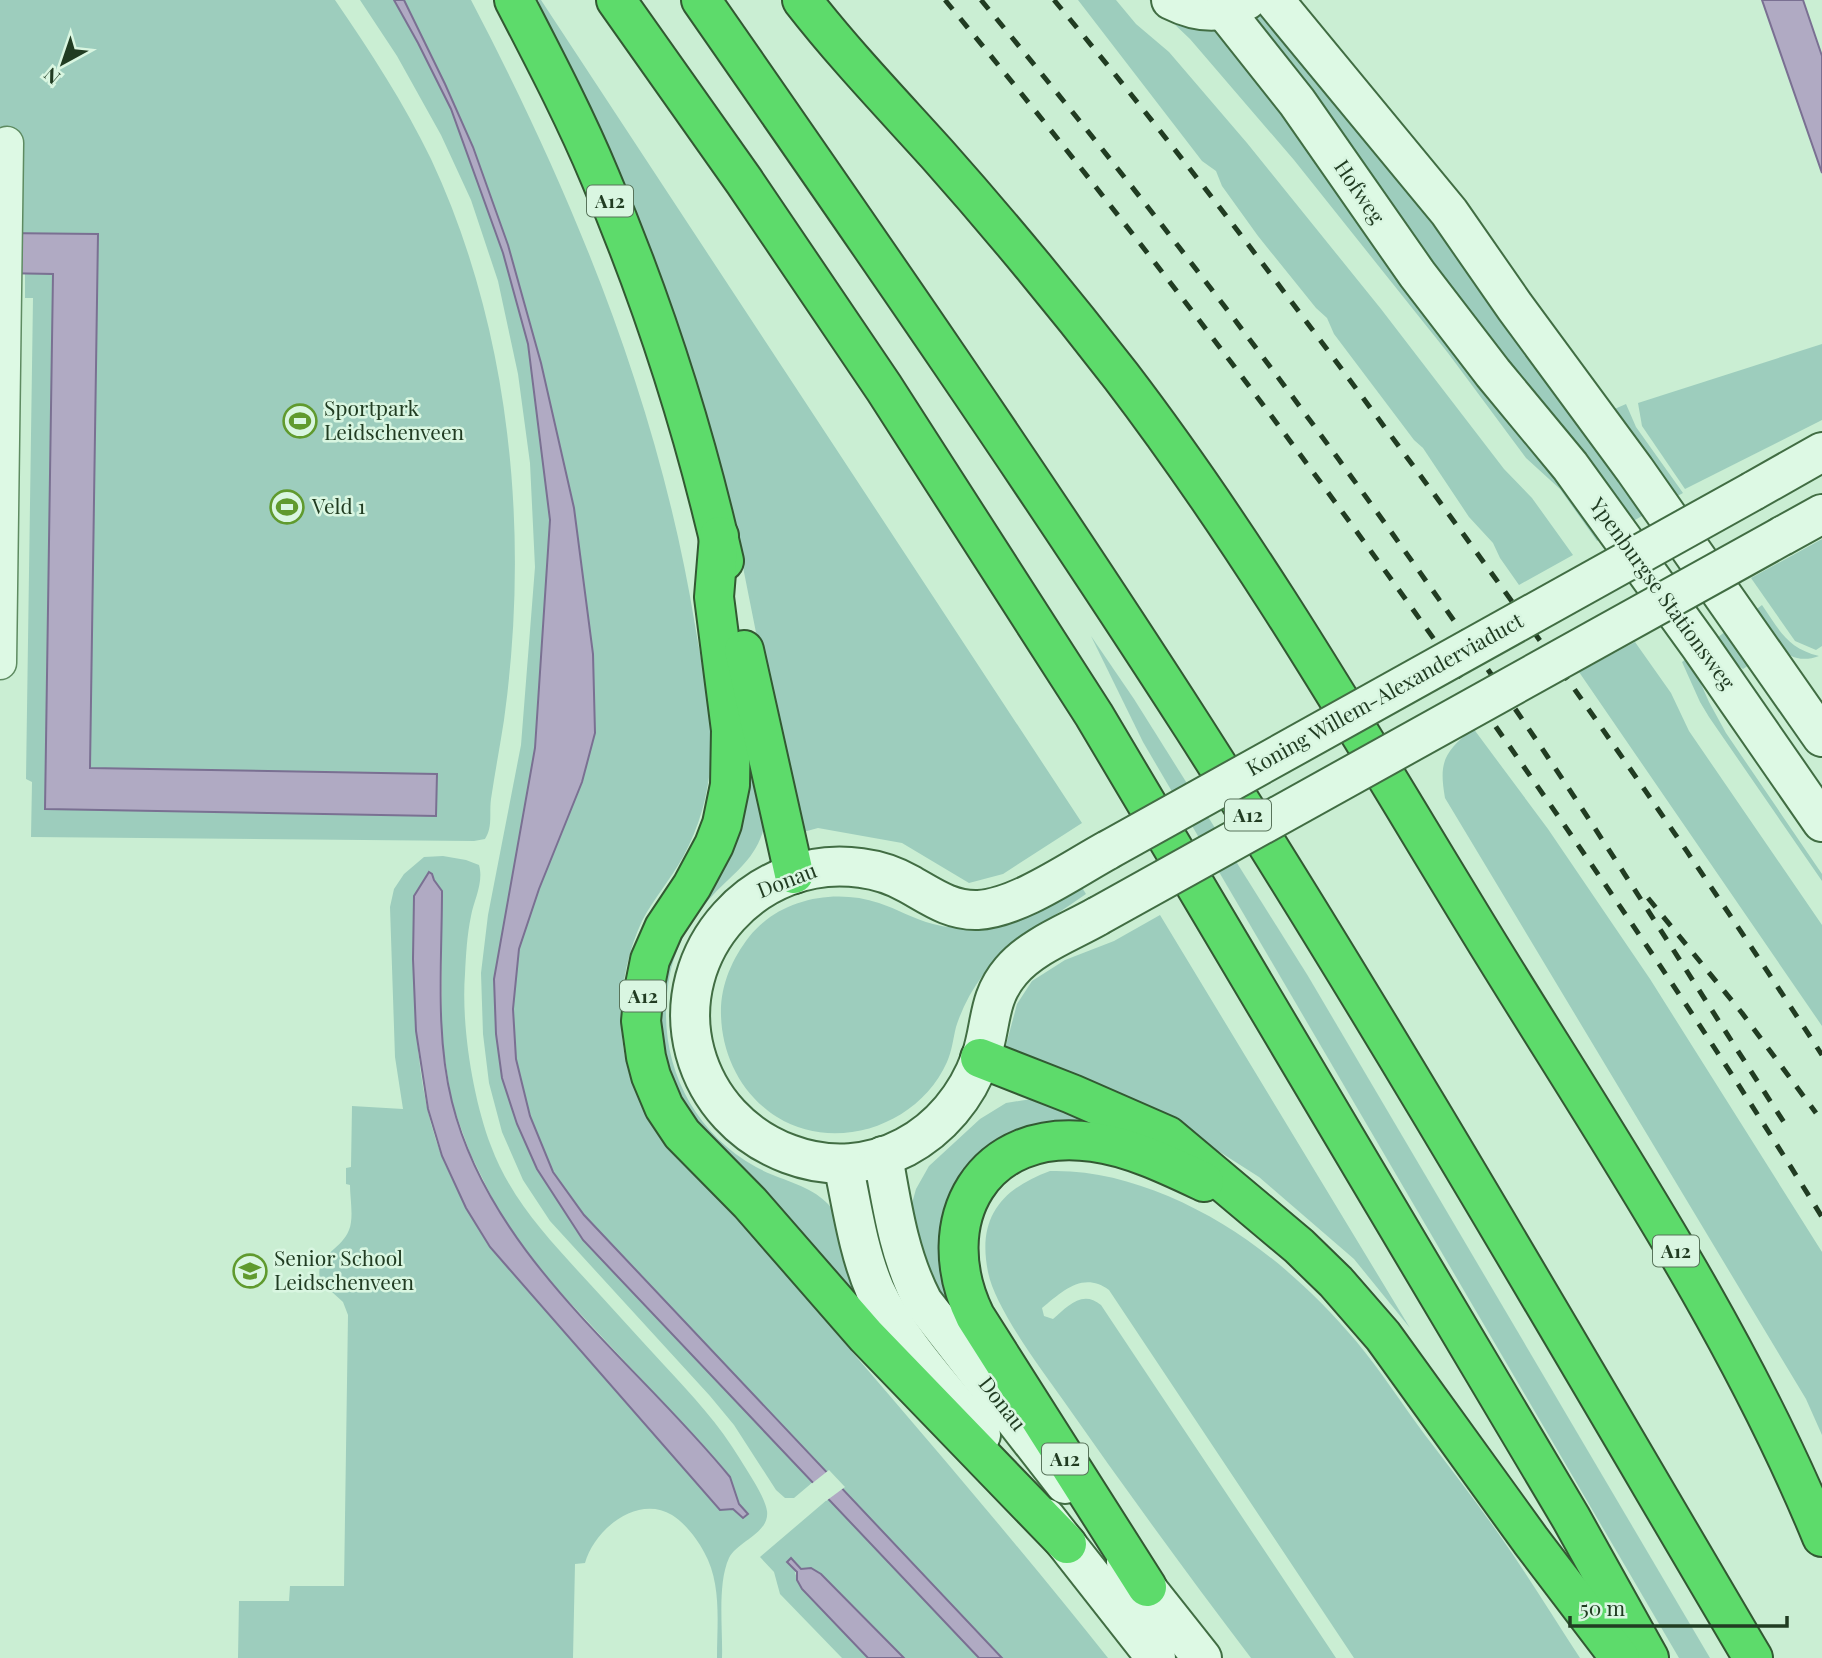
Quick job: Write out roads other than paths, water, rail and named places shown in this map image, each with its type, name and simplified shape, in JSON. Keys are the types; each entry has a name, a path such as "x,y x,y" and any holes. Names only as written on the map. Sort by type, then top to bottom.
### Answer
{"highway":[{"name":"A12","path":"514,0 591,155 643,286 692,434 719,536 794,874"},
{"path":"616,0 744,181 884,388 1094,715 1564,1506 1649,1658"},
{"name":"A12","path":"701,0 946,352 1201,739 1419,1092 1753,1658"},
{"path":"802,0 849,57 989,214 1143,406 1244,551 1376,761"},
{"name":"A12","path":"719,536 714,597 731,730 730,785 722,824 714,845 692,886 663,928 650,960 643,990 641,1021 651,1076 664,1107 682,1134 750,1202 866,1336 1067,1544"},
{"name":"A12","path":"1376,761 1697,1285 1763,1405 1822,1537"},
{"name":"A12","path":"980,1058 1168,1136 1299,1246 1344,1290 1390,1346 1531,1541 1620,1658"},
{"name":"A12","path":"1147,1587 970,1305 957,1255 961,1221 970,1198 978,1183 991,1169 1023,1149 1052,1141 1095,1142 1138,1155 1202,1181 1248,1207 1299,1246"}],"main road":[{"path":"1171,0 1206,12 1236,5"},
{"path":"1274,0 1439,199 1635,470 1822,737"},
{"name":"Hofweg","path":"1236,5 1297,102 1398,249 1493,373"},
{"name":"Ypenburgse Stationsweg","path":"1493,373 1570,466 1700,646 1822,822"},
{"name":"Koning Willem-Alexanderviaduct","path":"941,902 964,909 991,909 1004,905 1070,871 1822,452"},
{"path":"1376,761 1822,514"},
{"name":"Donau","path":"941,902 903,881 872,870 831,866 794,874 750,895 723,921 709,941 692,985 692,1040 702,1073 717,1100 750,1134 797,1157 843,1164 883,1156 917,1142 941,1122 966,1091 980,1058 991,1008 1003,981 1021,960 1376,761"},
{"name":"Donau","path":"883,1156 900,1246 923,1301 1202,1658"},
{"name":"Donau","path":"843,1164 866,1264 883,1305 908,1343 1156,1658"}],"street":[{"path":"0,663 7,143"}],"railway":[{"path":"945,0 1159,268 1364,541 1622,909 1744,1093 1822,1217"},
{"path":"981,0 1114,164 1244,331 1431,587 1568,787 1789,1130"},
{"path":"1054,0 1222,210 1440,502 1662,815 1822,1055"},
{"path":"1648,898 1742,1013 1816,1113"}],"place":[{"name":"Sportpark Leidschenveen","path":"300,421"},
{"name":"Veld 1","path":"287,507"},
{"name":"Senior School Leidschenveen","path":"250,1271"}]}
